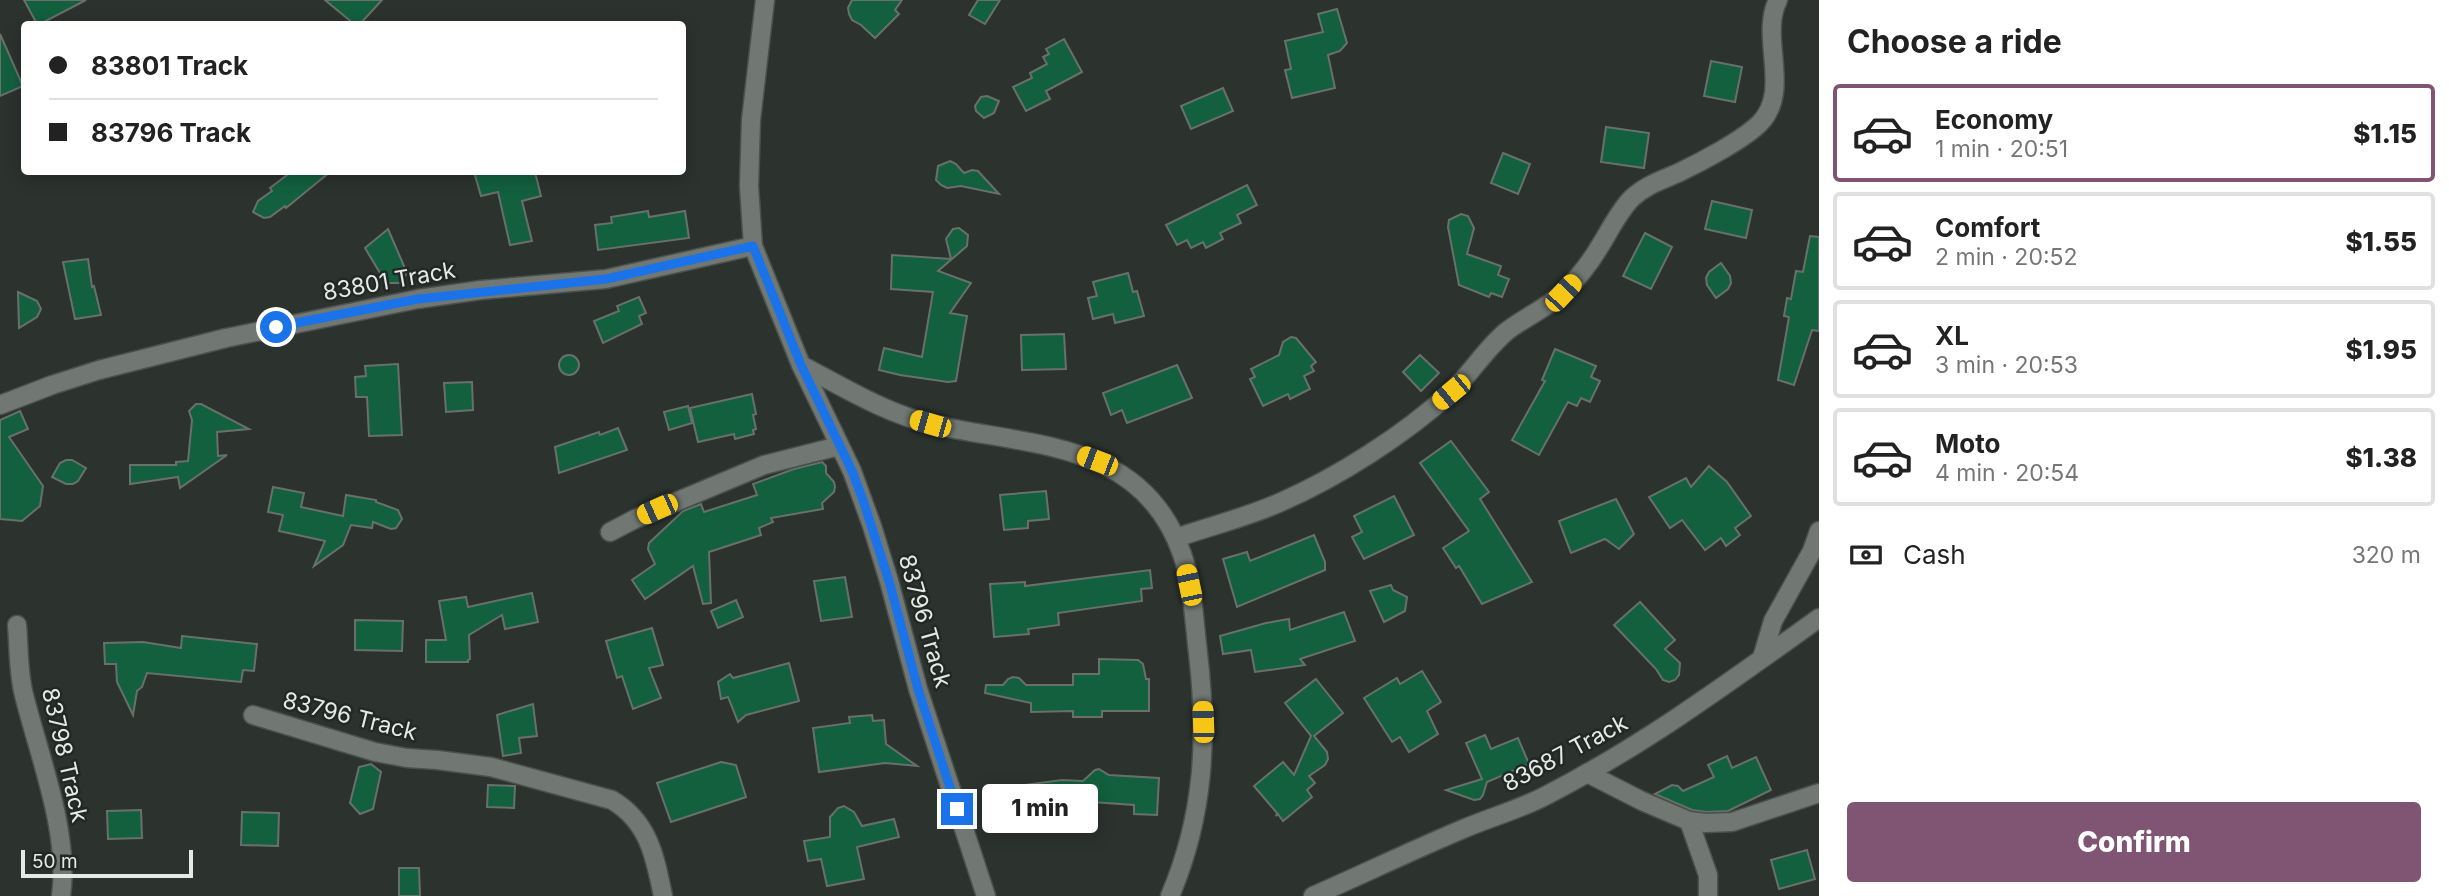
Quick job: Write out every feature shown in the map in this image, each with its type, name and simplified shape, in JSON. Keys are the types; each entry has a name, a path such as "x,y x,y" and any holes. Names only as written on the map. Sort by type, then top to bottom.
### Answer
{"street":[{"name":"83796 Track","path":"765,0 751,120 749,186 753,246 801,365 852,471 872,526 918,689 986,896"},
{"path":"1176,538 1281,503 1368,455 1408,427 1451,392 1509,329 1535,315 1563,293 1584,271 1631,199 1650,184 1720,150 1760,123 1770,107 1774,84 1772,25 1778,0"},
{"name":"83801 Track","path":"0,405 99,370 226,338 418,299 606,279 753,246"},
{"path":"801,365 906,417 954,429 1067,449 1097,461 1116,470 1145,492 1161,512 1183,556 1202,684 1204,740 1195,823 1184,862 1170,896"},
{"path":"610,532 647,513 754,469 839,446"},
{"path":"1762,658 1773,621 1812,551 1819,531"},
{"name":"83687 Track","path":"1313,896 1405,853 1544,797 1635,746 1819,618"},
{"name":"83798 Track","path":"17,625 23,692 37,738 59,834 62,859 61,896"},
{"name":"83796 Track","path":"253,715 375,752 491,768 612,800 628,810 641,824 663,896"},
{"path":"1587,773 1689,821 1706,823 1732,822 1819,793"},
{"path":"1689,821 1708,875 1708,896"}],"building":[{"path":"24,0 86,0 46,21 35,21"},
{"path":"325,0 382,0 363,21 350,21"},
{"path":"852,0 902,0 895,10 899,14 875,38 852,20 848,8"},
{"path":"978,0 1000,0 985,24 969,15"},
{"path":"1337,9 1347,43 1340,51 1328,55 1335,88 1292,98 1285,70 1291,69 1285,41 1323,32 1318,14"},
{"path":"0,34 21,87 0,96"},
{"path":"1064,39 1082,72 1046,91 1050,99 1026,111 1013,87 1032,78 1030,73 1047,64 1043,57 1049,54 1046,49"},
{"path":"1711,61 1742,67 1735,102 1704,96"},
{"path":"1223,88 1233,111 1191,129 1181,106"},
{"path":"987,96 999,101 994,113 984,118 976,111 975,106 981,97"},
{"path":"1606,127 1649,133 1644,168 1601,162"},
{"path":"1503,153 1530,164 1518,194 1491,183"},
{"path":"950,161 964,173 978,171 999,194 941,185 936,180 938,166"},
{"path":"287,175 326,175 286,208 285,206 270,217 264,218 253,212 258,201 272,191 270,188"},
{"path":"475,175 536,175 541,196 522,201 532,241 510,245 498,192 481,196"},
{"path":"1247,185 1257,205 1237,215 1241,223 1220,233 1223,239 1206,248 1203,242 1191,248 1187,240 1177,245 1166,225"},
{"path":"1712,201 1752,210 1746,238 1705,229"},
{"path":"648,211 649,217 685,211 689,238 598,250 595,225 612,223 611,217"},
{"path":"1461,214 1468,216 1474,228 1467,254 1501,266 1498,275 1509,279 1502,297 1491,293 1489,297 1459,285 1448,227 1449,220"},
{"path":"959,228 968,235 967,246 938,271 971,283 950,313 967,316 956,381 948,382 879,370 884,348 922,357 933,292 891,289 892,255 951,259 946,239 953,229"},
{"path":"388,229 407,273 400,283 386,283 365,248"},
{"path":"1645,233 1672,247 1651,289 1623,276"},
{"path":"1810,236 1819,237 1819,331 1812,330 1794,385 1778,380 1789,317 1784,316 1787,298 1791,299 1796,271 1803,272"},
{"path":"88,259 92,287 94,286 101,315 75,319 63,262"},
{"path":"1721,263 1730,276 1731,283 1728,289 1716,298 1707,285 1706,278 1709,272"},
{"path":"1128,273 1133,292 1137,291 1144,316 1115,323 1113,314 1093,319 1088,298 1097,296 1093,282"},
{"path":"18,292 37,301 41,309 37,317 19,328"},
{"path":"639,297 646,313 639,316 642,324 603,343 594,321 619,311 617,306"},
{"path":"1064,334 1066,369 1022,370 1021,335"},
{"path":"1291,337 1296,338 1316,362 1311,366 1314,371 1304,376 1310,389 1290,399 1288,394 1263,406 1250,379 1255,377 1251,369 1279,355 1283,342"},
{"path":"1555,349 1596,366 1591,377 1600,381 1590,402 1581,398 1577,406 1568,402 1539,455 1512,440 1545,381 1542,380"},
{"path":"569,355 576,358 579,365 576,372 569,375 562,372 559,365 562,358"},
{"path":"1420,355 1439,373 1421,391 1403,372"},
{"path":"398,364 402,435 369,436 367,397 356,397 355,377 366,376 365,366"},
{"path":"1177,365 1192,398 1127,423 1122,410 1111,415 1103,393"},
{"path":"472,382 473,410 446,412 444,383"},
{"path":"752,394 756,414 753,415 756,429 753,430 754,434 735,439 734,434 698,442 690,408"},
{"path":"196,404 201,404 249,429 217,432 218,456 227,455 180,488 178,477 130,484 130,465 176,465 176,462 188,461 192,420 189,411"},
{"path":"688,406 692,423 669,430 664,412"},
{"path":"20,411 28,429 9,437 43,486 40,506 22,521 0,519 0,420"},
{"path":"618,428 627,450 559,473 555,447"},
{"path":"1451,441 1489,492 1480,499 1532,582 1482,604 1459,566 1456,568 1443,548 1469,531 1420,463"},
{"path":"72,460 86,468 73,484 66,484 52,477 60,463"},
{"path":"822,462 835,487 834,492 822,503 823,509 771,518 773,522 759,528 761,535 709,552 711,603 703,604 693,566 645,599 632,580 655,564 648,549 649,543 683,511 701,504 704,512 757,495 753,484"},
{"path":"1709,466 1727,482 1751,516 1735,528 1740,535 1726,546 1721,538 1705,550 1682,520 1670,528 1649,497 1686,478 1691,487"},
{"path":"273,487 304,493 301,507 343,516 346,495 376,500 398,510 402,519 396,528 391,529 373,522 372,528 351,525 343,545 314,566 325,541 279,531 283,515 268,512"},
{"path":"1046,491 1049,519 1028,521 1028,528 1004,530 1000,495"},
{"path":"1394,496 1414,535 1364,559 1352,537 1362,532 1354,516"},
{"path":"1616,499 1634,534 1619,549 1605,539 1571,553 1559,521"},
{"path":"1314,535 1325,562 1325,570 1237,607 1223,559 1247,552 1250,561"},
{"path":"1150,570 1152,588 1141,589 1142,601 1058,613 1059,625 1028,629 1029,634 994,637 990,584 1025,582 1025,586"},
{"path":"845,577 852,617 821,621 814,581"},
{"path":"1391,585 1393,590 1407,597 1405,611 1384,622 1370,591"},
{"path":"532,593 538,622 505,629 502,615 469,635 468,662 426,662 426,640 446,640 439,601 466,597 468,607"},
{"path":"736,600 743,617 718,628 711,611"},
{"path":"1640,602 1675,640 1665,649 1680,663 1679,675 1675,680 1663,680 1614,625"},
{"path":"1344,612 1355,641 1300,659 1305,665 1255,672 1251,650 1223,654 1220,636 1289,619 1290,630"},
{"path":"355,620 403,621 402,651 355,650"},
{"path":"652,628 663,665 649,668 661,698 633,709 622,676 617,678 606,641"},
{"path":"182,636 257,644 254,671 243,670 241,682 147,673 142,687 137,691 133,715 117,682 116,664 105,664 104,643 143,642 181,648"},
{"path":"1099,659 1138,660 1143,664 1146,679 1149,679 1149,711 1102,711 1102,717 1073,717 1073,711 1031,712 1031,703 985,693 986,685 1003,685 1013,677 1019,678 1026,685 1073,685 1073,674 1099,674"},
{"path":"789,663 799,701 746,715 738,722 728,697 721,699 718,682 730,674 733,678"},
{"path":"1422,671 1441,702 1427,711 1438,734 1409,752 1400,737 1392,742 1364,698 1397,678 1400,684"},
{"path":"1316,679 1343,713 1314,736 1327,752 1328,759 1325,765 1309,776 1315,783 1307,790 1312,797 1283,821 1278,814 1276,816 1277,813 1254,786 1283,762 1294,775 1311,736 1285,703"},
{"path":"533,704 537,736 519,738 521,753 503,756 497,715"},
{"path":"872,715 873,721 884,720 886,744 917,766 885,763 819,772 813,728 850,723 849,717"},
{"path":"1485,735 1491,749 1518,738 1529,764 1487,782 1480,799 1474,800 1446,790 1482,779 1466,743"},
{"path":"1727,756 1732,768 1756,757 1771,790 1728,811 1706,812 1692,810 1655,794 1672,785 1683,791 1714,777 1708,765"},
{"path":"721,762 736,765 746,797 671,822 657,783"},
{"path":"371,764 381,772 373,809 360,814 350,803 359,767"},
{"path":"1099,769 1109,775 1159,778 1157,815 1134,814 1134,805 1056,802 1024,785 1062,780 1083,781"},
{"path":"488,785 515,786 514,808 487,807"},
{"path":"844,806 854,812 862,826 894,819 899,837 857,847 864,879 827,886 821,859 808,861 804,841 830,837 830,817 838,808"},
{"path":"141,810 142,838 108,839 107,811"},
{"path":"242,812 279,813 278,846 241,845"},
{"path":"1807,850 1815,879 1779,889 1771,860"},
{"path":"399,868 419,868 420,896 399,896"}],"route":[{"path":"276,327 418,299 481,290 606,279 753,246 801,365 852,471 863,500 889,581 918,689 957,809"}]}
